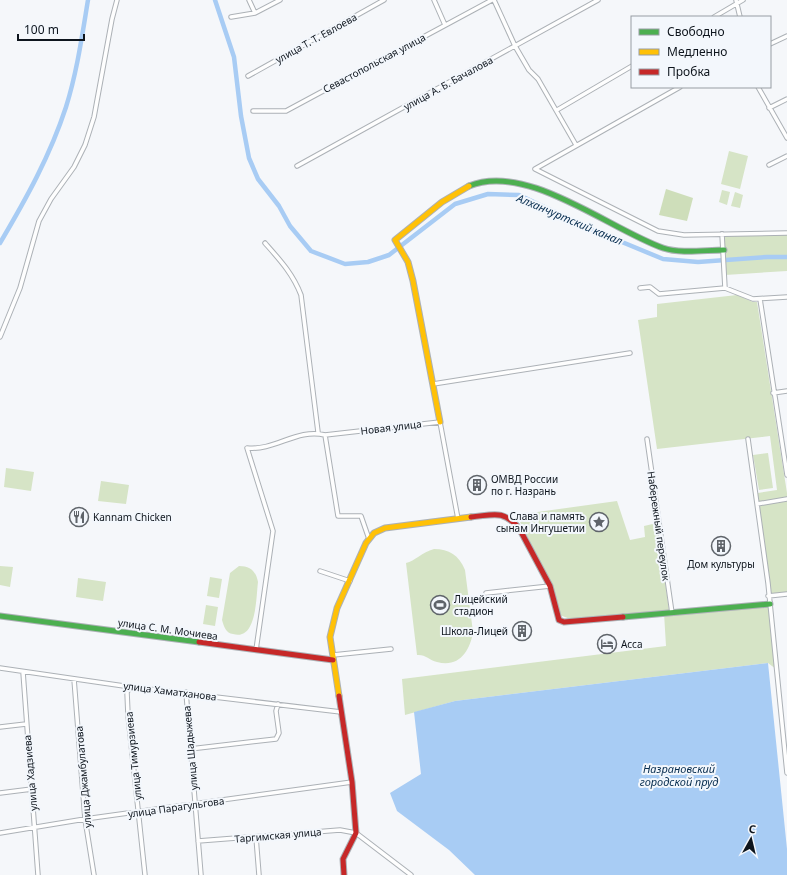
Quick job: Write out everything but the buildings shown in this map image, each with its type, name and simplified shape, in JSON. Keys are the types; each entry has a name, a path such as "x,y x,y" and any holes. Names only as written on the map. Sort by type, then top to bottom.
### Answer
{"street":[{"path":"0,337 20,288 39,221 51,199 74,167 85,146 94,117 112,19 117,0"},
{"path":"249,0 255,13"},
{"path":"231,17 255,13 280,0"},
{"name":"улица Т. Т. Евлоева","path":"248,76 384,0"},
{"path":"434,0 445,25"},
{"path":"493,0 515,46 557,110 576,145"},
{"name":"Севастопольская улица","path":"253,111 286,111 493,0"},
{"name":"улица А. Б. Бачалова","path":"297,166 598,0"},
{"path":"716,16 737,2 743,0"},
{"path":"737,2 740,16"},
{"path":"771,44 787,36"},
{"path":"557,110 631,67"},
{"path":"678,88 535,169 658,231 684,235 787,233"},
{"path":"759,88 787,138"},
{"path":"769,108 787,99"},
{"path":"769,165 787,156"},
{"path":"458,518 413,280 402,250 395,240 457,191 485,181 516,182 546,191 604,221 664,248 673,250 724,250"},
{"path":"722,234 725,256 725,288"},
{"path":"256,650 273,531 246,448 266,447 288,438 318,432 301,295 295,280 285,265 265,243"},
{"path":"640,288 650,287 658,294 725,288 753,300 787,297"},
{"path":"760,299 773,392 787,475"},
{"path":"433,384 630,353"},
{"path":"773,392 787,390"},
{"name":"Новая улица","path":"318,432 325,435 440,422"},
{"path":"325,435 338,516 361,516 369,539"},
{"name":"Набережный переулок","path":"647,439 672,613"},
{"path":"748,439 770,604 787,774"},
{"path":"757,504 787,499"},
{"path":"344,875 343,859 356,833 352,782 330,637 337,608 369,539 378,530 407,524 503,514 512,520 519,528 550,586 559,620 564,622 770,604"},
{"path":"320,571 350,581"},
{"path":"486,593 550,586"},
{"path":"768,596 787,594"},
{"name":"улица С. М. Мочиева","path":"0,616 256,650 333,657"},
{"path":"333,657 391,649"},
{"name":"улица Хаматханова","path":"0,668 131,687 186,692 341,712"},
{"name":"улица Хадзиева","path":"23,672 38,875"},
{"name":"улица Джамбулатова","path":"74,679 85,819 94,875"},
{"name":"улица Тимурзиева","path":"131,687 127,692 128,715 140,813 145,875"},
{"name":"улица Шадыжева","path":"186,692 201,875"},
{"path":"190,749 276,739 279,733 276,711 278,704"},
{"path":"0,727 26,724"},
{"name":"улица Парагульгова","path":"0,833 85,819 140,813 352,782"},
{"path":"0,793 32,789"},
{"name":"Таргимская улица","path":"198,841 340,830 356,833"},
{"path":"356,833 411,875"},
{"path":"256,837 259,875"}],"green space":[{"path":"729,151 748,156 740,189 721,184"},
{"path":"666,189 693,198 687,221 659,215"},
{"path":"722,190 730,192 727,205 719,202"},
{"path":"735,192 743,195 740,208 731,206"},
{"path":"787,233 787,271 725,275 722,234"},
{"path":"737,295 753,302 757,302 787,493 787,594 768,596 756,498 758,497 758,493 777,490 770,436 657,449 638,320 657,317 657,304"},
{"path":"768,453 773,488 759,490 753,455"},
{"path":"6,468 34,472 31,491 4,487"},
{"path":"101,481 129,485 126,504 98,501"},
{"path":"617,501 630,540 645,537 644,526 657,523 669,610 570,619 560,615 553,587 519,520 523,514"},
{"path":"434,549 444,550 453,554 460,560 465,570 473,632 466,651 457,660 451,663 437,662 422,655 417,655 406,563"},
{"path":"0,566 13,567 10,587 0,585"},
{"path":"239,566 249,568 256,575 258,582 256,607 251,625 247,631 241,634 233,634 227,631 222,620 230,573"},
{"path":"210,577 222,579 219,598 207,596"},
{"path":"78,578 106,582 103,601 76,597"},
{"path":"770,604 776,669 768,663 455,701 405,715 402,679 666,646 664,613"},
{"path":"206,605 218,607 215,626 203,624"}],"water":[{"name":"Назрановский городской пруд","path":"768,663 787,849 787,875 475,875 449,850 397,811 390,793 421,774 414,712 455,701"}],"waterway":[{"name":"Алханчуртский канал","path":"0,243 37,177 60,125 73,81 88,0"},
{"name":"Алханчуртский канал","path":"215,0 234,57 241,116 249,158 258,179 279,206 290,226 311,251 345,264 368,262 389,255 455,204 488,194 519,195 593,230 663,259 698,262 787,257"}],"traffic: fast":[{"path":"469,186 492,181 516,183 542,190 568,201 642,239 663,248 677,251 724,250"},
{"path":"623,617 770,604"},
{"path":"0,616 199,642"}],"traffic: slow":[{"path":"440,422 413,281 408,262 395,240 442,202 469,186"},
{"path":"339,696 330,637 337,608 366,543 374,533 385,528 471,517"}],"traffic: jam":[{"path":"471,517 492,515 502,516 508,518 519,528 550,586 559,620 564,622 623,617"},
{"path":"199,642 333,660"},
{"path":"339,696 352,782 356,833 343,859 344,875"}],"place":[{"name":"ОМВД России по г. Назрань","path":"477,485"},
{"name":"Kannam Chicken","path":"79,517"},
{"name":"Слава и память сынам Ингушетии","path":"599,522"},
{"name":"Дом культуры","path":"721,546"},
{"name":"Лицейский стадион","path":"440,605"},
{"name":"Школа-Лицей","path":"522,631"},
{"name":"Асса","path":"607,644"}]}
